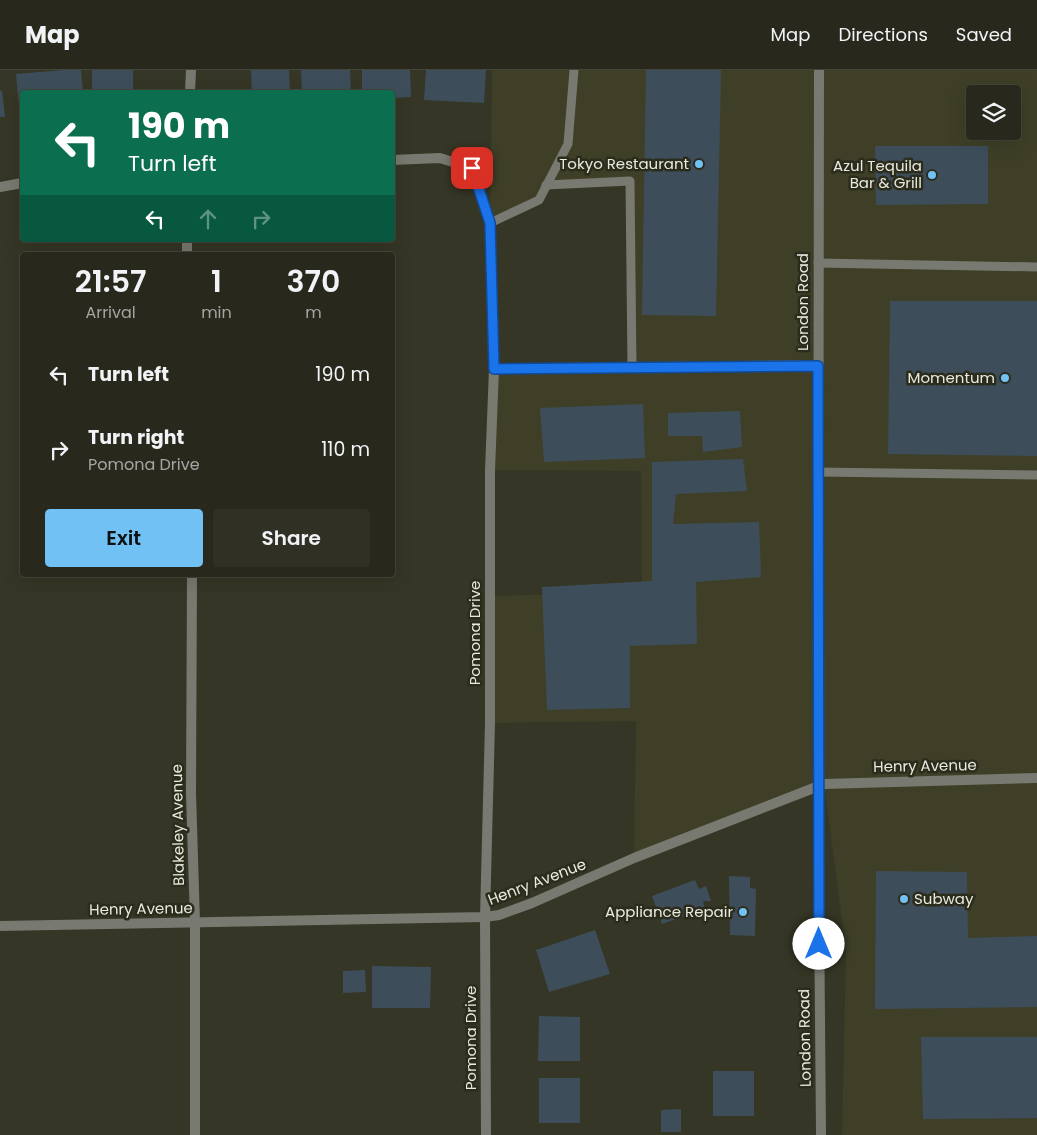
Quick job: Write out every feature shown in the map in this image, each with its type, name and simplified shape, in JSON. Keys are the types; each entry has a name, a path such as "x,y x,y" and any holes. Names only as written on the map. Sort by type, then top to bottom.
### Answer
{"street":[{"path":"190,90 191,70"},
{"name":"London Road","path":"818,70 818,786 821,1135"},
{"name":"Pomona Drive","path":"395,160 440,158 472,168 490,223 494,369 490,470 490,713 485,917 486,1135"},
{"path":"0,186 20,183"},
{"path":"494,369 818,366"},
{"name":"Blakeley Avenue","path":"192,577 191,793 195,922 195,1135"},
{"name":"Henry Avenue","path":"0,926 485,917 532,903 634,858 818,786 834,782 1037,778"}],"lane":[{"path":"490,223 539,200 568,144 574,70"},
{"path":"546,185 630,181 632,368"},
{"path":"818,263 1037,267"},
{"path":"818,472 1037,475"}],"shaded area":[{"path":"492,70 1037,70 1037,1135 842,1135 846,950 824,784 634,858 636,721 490,723 491,596 642,592 641,471 490,470 494,369 631,368 630,182 546,185 539,200 490,223"}],"building":[{"path":"81,70 83,90 20,90 19,106 16,74"},
{"path":"92,70 133,70 133,90 92,90"},
{"path":"251,70 289,70 290,90 252,90"},
{"path":"301,70 350,70 351,90 302,90"},
{"path":"362,70 410,70 411,97 395,98 395,90 362,90"},
{"path":"426,70 486,70 484,103 424,100"},
{"path":"646,70 721,70 716,316 642,315"},
{"path":"2,90 5,117 0,117 0,91"},
{"name":"Azul Tequila Bar & Grill","path":"875,146 988,146 988,204 876,205"},
{"path":"890,301 1037,301 1037,456 888,454"},
{"path":"643,404 645,458 544,462 540,408"},
{"path":"740,411 742,447 703,452 702,436 668,436 668,413"},
{"path":"743,459 747,491 676,494 673,524 759,522 761,577 696,582 697,644 630,646 630,708 547,710 542,587 652,581 652,462"},
{"path":"876,871 967,872 968,938 1037,936 1037,1007 875,1009"},
{"name":"Appliance Repair","path":"729,876 750,877 750,888 756,889 755,936 730,935"},
{"path":"695,880 699,889 706,886 711,901 703,901 705,909 662,924 652,896"},
{"path":"595,930 610,974 549,992 536,950"},
{"path":"372,966 431,967 430,1008 372,1008"},
{"path":"365,970 366,992 343,993 343,971"},
{"path":"539,1016 580,1017 580,1061 538,1061"},
{"path":"921,1037 1037,1037 1037,1118 923,1119"},
{"path":"713,1071 754,1071 754,1116 713,1116"},
{"path":"539,1078 580,1078 580,1123 539,1123"},
{"path":"681,1109 681,1132 661,1132 661,1110"}],"place":[{"name":"Tokyo Restaurant","path":"699,164"},
{"name":"Azul Tequila Bar & Grill","path":"932,175"},
{"name":"Momentum","path":"1005,378"},
{"name":"Subway","path":"904,899"},
{"name":"Appliance Repair","path":"743,912"}],"route":[{"path":"472,168 490,223 494,369 818,366 819,944"}]}
